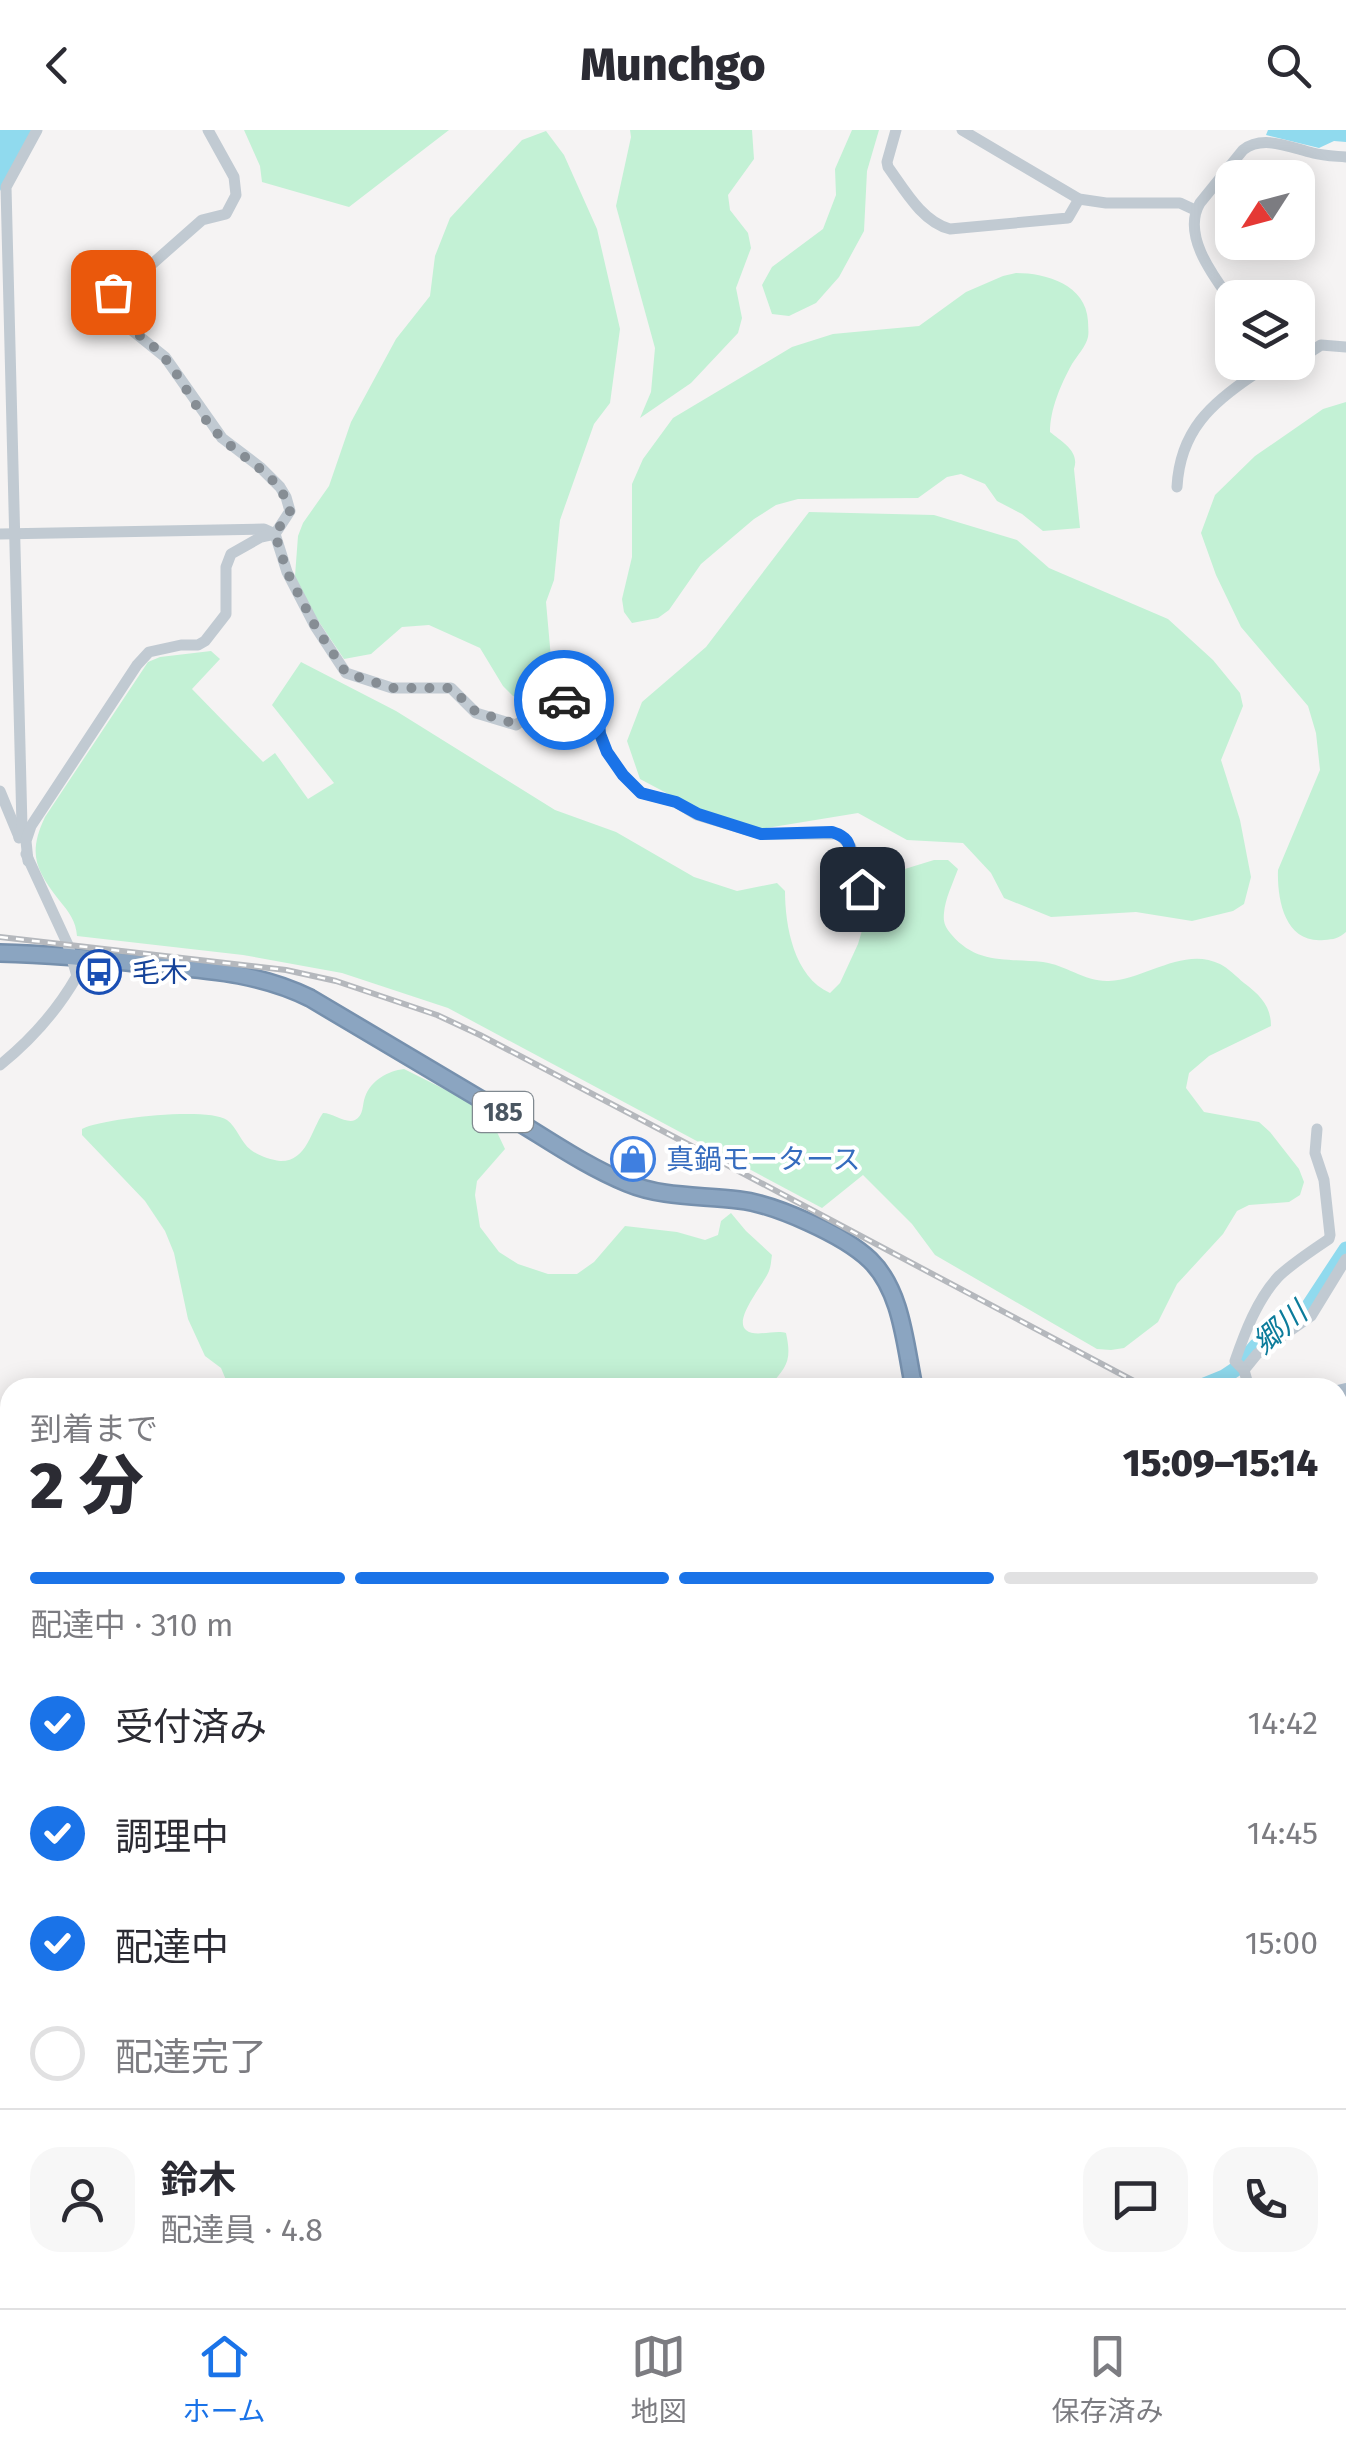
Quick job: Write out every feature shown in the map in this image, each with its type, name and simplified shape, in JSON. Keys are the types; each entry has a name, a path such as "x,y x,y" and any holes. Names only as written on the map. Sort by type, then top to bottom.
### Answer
{"highway":[{"name":"185","path":"0,953 232,972 292,989 624,1182 666,1194 757,1203 825,1231 863,1254 888,1283 916,1378"}],"street":[{"path":"19,838 22,827 6,187 37,130"},
{"path":"28,860 26,842 31,826 137,665 149,652 205,641 226,614 226,568 231,554 275,534 290,511 286,497 260,468 222,438 164,357 129,328 112,303 113,292 143,272 202,220 226,214 236,196 234,178 208,130"},
{"path":"896,130 888,167 924,214 942,228 1068,218 1079,198"},
{"path":"962,130 1079,198 1106,203 1180,203 1195,210"},
{"path":"1218,280 1203,257 1195,232 1195,210 1236,157 1251,144 1272,143 1346,157"},
{"path":"1315,348 1320,345 1346,347"},
{"path":"1177,487 1178,464 1185,444 1202,418 1214,404 1247,380"},
{"path":"0,534 264,529 275,534 287,572 315,626 346,673 392,688 451,688 476,712 516,724 535,711 556,711 561,702 576,694 589,696 597,701 600,734 607,752 641,793 761,834 839,834 851,847 853,868 862,889"},
{"path":"0,792 72,956 77,976 36,1033 0,1065"},
{"path":"1245,1378 1235,1361 1242,1338 1270,1287 1330,1235 1324,1180 1315,1154 1317,1129"},
{"path":"1241,1367 1311,1316 1346,1259"}],"green space":[{"path":"244,130 449,130 349,207 262,182 260,166"},
{"path":"630,130 752,130 754,159 728,195 730,210 748,233 751,248 736,288 742,318 738,333 691,383 640,418 651,392 655,348 616,206"},
{"path":"852,130 879,130 867,171 864,231 839,277 816,303 789,316 772,314 762,285 772,267 823,229 836,195 835,169"},
{"path":"546,131 564,155 597,229 620,329 610,403 594,424 560,520 554,580 546,602 554,692 528,700 513,696 503,686 480,648 429,625 402,627 371,654 344,659 305,601 295,576 298,536 303,523 329,486 351,422 396,339 430,296 435,256 450,218 522,140"},
{"path":"1016,273 1040,275 1063,284 1073,290 1086,309 1088,337 1060,388 1050,432 1074,457 1080,528 1043,531 997,501 985,484 961,474 947,477 918,498 798,499 776,505 754,519 701,564 669,610 658,618 632,623 624,612 622,599 632,557 632,484 643,459 673,418 792,347 833,334 919,326 966,292"},
{"path":"1346,402 1346,932 1324,940 1300,935 1292,928 1279,894 1278,870 1320,770 1308,706 1241,627 1201,533 1215,495 1255,456 1323,409"},
{"path":"809,512 934,515 1017,540 1049,568 1168,619 1213,660 1240,693 1243,706 1221,760 1240,820 1251,877 1244,904 1233,911 1192,921 1136,912 1051,917 1004,898 991,873 963,843 907,840 858,813 755,830 689,805 640,779 627,741 642,702 706,647"},
{"path":"211,651 220,659 192,689 263,762 275,753 308,799 334,783 272,705 301,662 396,711 555,810 616,832 694,877 737,891 777,883 785,891 790,934 800,963 830,993 840,983 858,944 874,890 895,872 934,860 948,860 958,869 945,908 946,927 961,944 982,955 1043,962 1109,981 1179,961 1206,959 1220,964 1260,997 1271,1026 1209,1056 1189,1073 1186,1088 1204,1112 1259,1122 1270,1132 1299,1169 1304,1182 1300,1195 1289,1202 1249,1205 1237,1211 1223,1234 1177,1284 1158,1322 1124,1348 1097,1349 935,1255 912,1224 863,1175 822,1208 448,1008 342,973 243,955 77,936 71,917 44,879 37,860 37,841 45,817 148,662"},
{"path":"404,1069 488,1113 505,1149 477,1181 480,1227 499,1252 518,1264 548,1274 577,1274 594,1262 625,1226 677,1232 705,1240 718,1235 721,1221 731,1213 772,1255 769,1271 746,1310 743,1325 754,1333 786,1333 788,1350 780,1374 777,1378 225,1378 221,1368 205,1356 188,1319 174,1253 165,1231 145,1201 82,1135 82,1129 155,1116 216,1116 227,1120 254,1152 273,1160 289,1160 302,1151 323,1113 348,1121 358,1118 371,1086 386,1074"}],"water":[{"path":"0,130 33,130 0,191"},
{"path":"1268,130 1346,130 1346,142 1334,141 1319,148 1266,135"}],"waterway":[{"name":"郷川","path":"1222,1378 1236,1369 1256,1346 1304,1313 1346,1249"}],"railway":[{"path":"0,937 286,970 336,981 437,1015 1128,1378"}],"way so far":[{"path":"113,292 112,303 129,328 164,357 222,438 260,468 286,497 290,511 275,534 287,572 315,626 346,673 392,688 451,688 476,712 516,724 538,710 556,711 564,700"}],"place":[{"name":"毛木","path":"99,972"},
{"name":"真鍋モータース","path":"633,1159"}],"route":[{"path":"564,700 576,694 597,701 600,734 607,752 641,793 761,834 839,834 851,847 853,868 862,889"}]}
